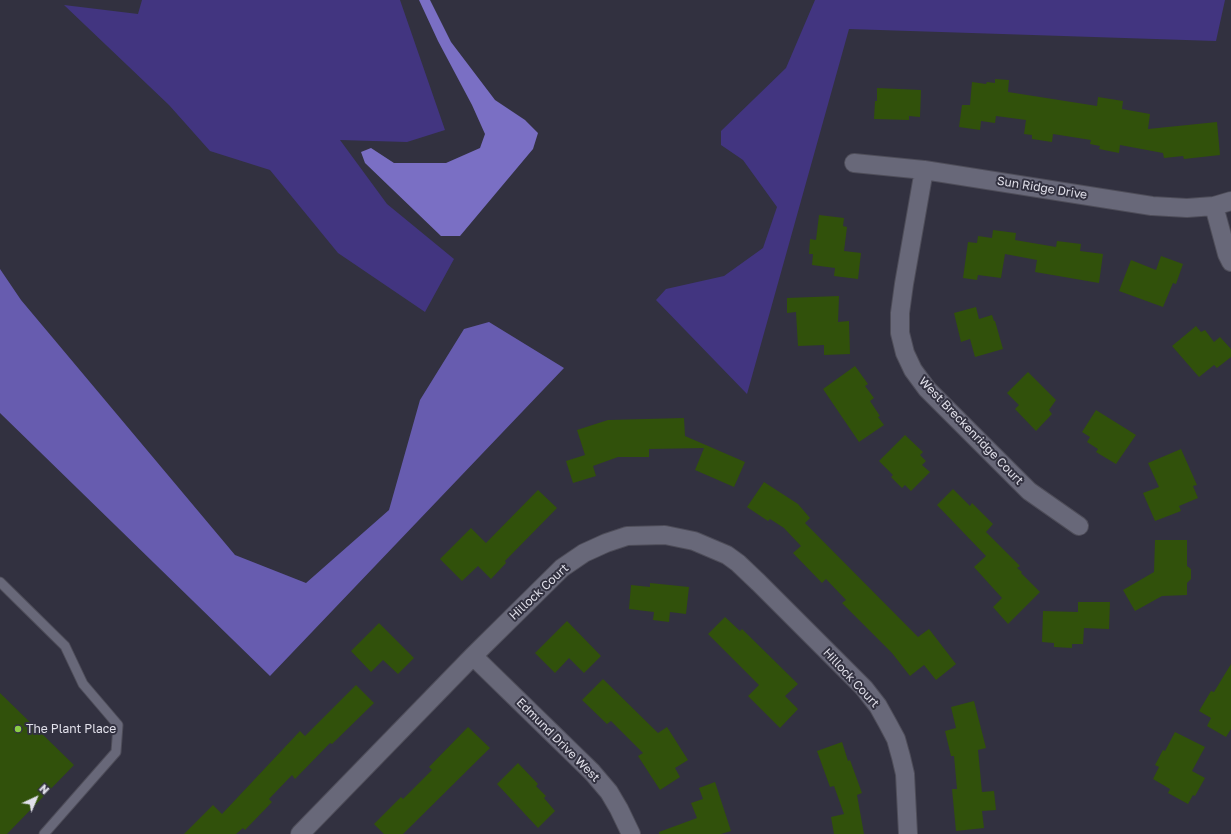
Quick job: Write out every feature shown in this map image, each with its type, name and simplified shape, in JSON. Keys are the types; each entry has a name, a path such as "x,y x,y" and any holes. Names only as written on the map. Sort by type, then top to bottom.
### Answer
{"street":[{"name":"Sun Ridge Drive","path":"854,163 924,170 1152,206 1187,208 1223,203"},
{"name":"West Breckenridge Court","path":"924,170 900,313 900,333 905,353 913,370 927,389 1029,491 1079,526"},
{"path":"1223,203 1227,254 1231,262"},
{"name":"Hillock Court","path":"300,834 473,656 562,568 584,553 606,543 627,536 665,535 694,540 727,555 738,563 864,688 878,706 896,739 905,774 908,834"},
{"name":"Edmund Drive West","path":"473,656 592,772 609,792 631,834"}],"lane":[{"path":"0,582 65,646 83,684 118,725 116,752 44,834"}],"shaded area":[{"path":"142,0 400,0 445,130 407,142 340,140 387,204 454,259 425,312 338,253 270,170 210,151 169,105 64,5 138,14"},
{"path":"419,0 430,0 451,42 495,100 525,120 538,133 533,149 460,236 441,236 365,163 361,152 371,148 394,163 446,163 480,148 485,134"},
{"path":"815,0 1225,0 1216,41 849,29 747,394 656,300 666,289 724,276 763,248 777,207 743,160 721,145 721,131 786,68"},
{"path":"0,269 21,300 235,555 306,583 389,510 420,400 464,329 489,322 564,368 270,676 0,413"}],"building":[{"path":"995,79 1009,80 1008,92 1097,106 1098,97 1123,101 1122,109 1150,114 1148,129 1217,122 1220,155 1184,159 1183,156 1164,158 1163,153 1120,145 1119,153 1099,149 1100,146 1090,144 1091,140 1053,134 1052,142 1032,139 1032,135 1024,134 1026,120 996,116 995,123 981,121 980,130 959,127 962,105 970,105 972,82 986,84 987,82 995,83"},
{"path":"877,88 921,90 920,117 909,116 909,120 874,119 875,101 877,101"},
{"path":"819,215 844,218 843,226 847,227 844,251 861,253 858,279 834,276 835,268 812,265 813,254 809,254 810,239 816,240"},
{"path":"993,230 1016,233 1015,240 1056,247 1057,241 1081,244 1080,251 1103,254 1099,283 1035,272 1037,260 1005,254 1001,278 978,275 977,280 963,278 968,242 977,243 978,236 992,238"},
{"path":"1161,256 1183,264 1176,284 1173,283 1163,307 1119,291 1131,260 1156,270"},
{"path":"839,296 838,322 849,321 850,354 824,355 824,345 798,346 796,312 787,313 787,298"},
{"path":"976,307 979,319 992,315 1003,349 975,357 970,339 961,342 954,313"},
{"path":"1196,326 1201,332 1205,330 1214,342 1220,337 1231,349 1231,357 1217,368 1214,365 1199,377 1172,346"},
{"path":"855,366 868,384 865,386 874,398 870,401 884,425 859,442 823,389"},
{"path":"1028,372 1056,400 1049,410 1052,414 1036,431 1015,409 1019,405 1007,393"},
{"path":"1096,410 1136,435 1116,464 1096,452 1098,449 1087,442 1090,437 1082,432"},
{"path":"684,418 685,436 745,462 734,487 695,470 704,448 649,449 649,457 618,457 593,466 596,476 573,483 566,461 585,455 577,430 608,420"},
{"path":"905,435 923,452 920,455 926,461 922,465 930,472 911,491 905,485 902,488 891,477 893,475 879,461"},
{"path":"1181,449 1197,485 1193,486 1198,498 1179,506 1181,511 1155,521 1143,493 1159,487 1148,463"},
{"path":"764,482 798,504 810,518 805,523 918,637 929,629 956,664 936,680 924,665 910,676 892,653 842,603 846,600 826,579 822,583 793,553 801,546 784,528 770,519 768,521 747,507"},
{"path":"953,489 970,506 972,503 993,524 986,532 1020,566 1017,568 1040,592 1008,624 993,607 1002,598 974,567 986,556 937,505"},
{"path":"538,490 557,508 505,561 506,563 491,579 478,566 462,581 440,559 471,528 486,543"},
{"path":"1155,540 1187,540 1187,566 1191,569 1191,579 1187,583 1187,595 1162,596 1135,611 1123,590 1154,572"},
{"path":"650,583 689,587 686,614 670,612 669,622 653,620 654,612 629,609 631,585 650,587"},
{"path":"1078,602 1110,602 1109,629 1084,628 1083,644 1072,644 1072,648 1054,647 1054,643 1042,642 1043,611 1078,612"},
{"path":"725,617 740,631 742,629 798,684 785,696 798,709 780,728 748,696 759,685 708,634"},
{"path":"567,621 601,656 584,673 569,658 555,673 535,653"},
{"path":"379,623 414,658 398,674 383,660 371,672 351,651"},
{"path":"1231,664 1231,729 1226,737 1207,726 1211,718 1199,711 1211,691 1214,692"},
{"path":"603,679 658,733 667,727 688,760 675,768 680,777 660,790 638,756 643,753 611,721 607,724 582,700"},
{"path":"356,685 374,703 332,744 330,743 295,779 292,775 269,799 272,802 245,830 243,828 236,834 184,834 213,805 222,814 300,731 305,736"},
{"name":"The Plant Place","path":"0,693 74,765 7,834 0,834"},
{"path":"974,701 986,748 978,750 982,792 994,791 996,810 982,811 984,828 956,831 952,789 957,789 954,756 951,756 945,731 956,728 951,707"},
{"path":"468,727 490,748 403,834 384,834 374,824 401,797 403,799 432,770 429,767"},
{"path":"1175,732 1205,747 1192,771 1205,778 1195,796 1193,795 1188,804 1168,793 1170,789 1153,779 1159,767 1155,765 1163,750 1165,751"},
{"path":"842,742 848,761 850,760 862,793 857,795 864,834 834,834 831,817 844,814 834,786 830,787 817,751"},
{"path":"518,763 538,784 536,786 546,796 544,798 555,811 538,828 497,784"},
{"path":"715,782 731,831 721,834 659,834 659,832 697,818 691,803 703,799 699,788"}],"place":[{"name":"The Plant Place","path":"18,729"}]}
